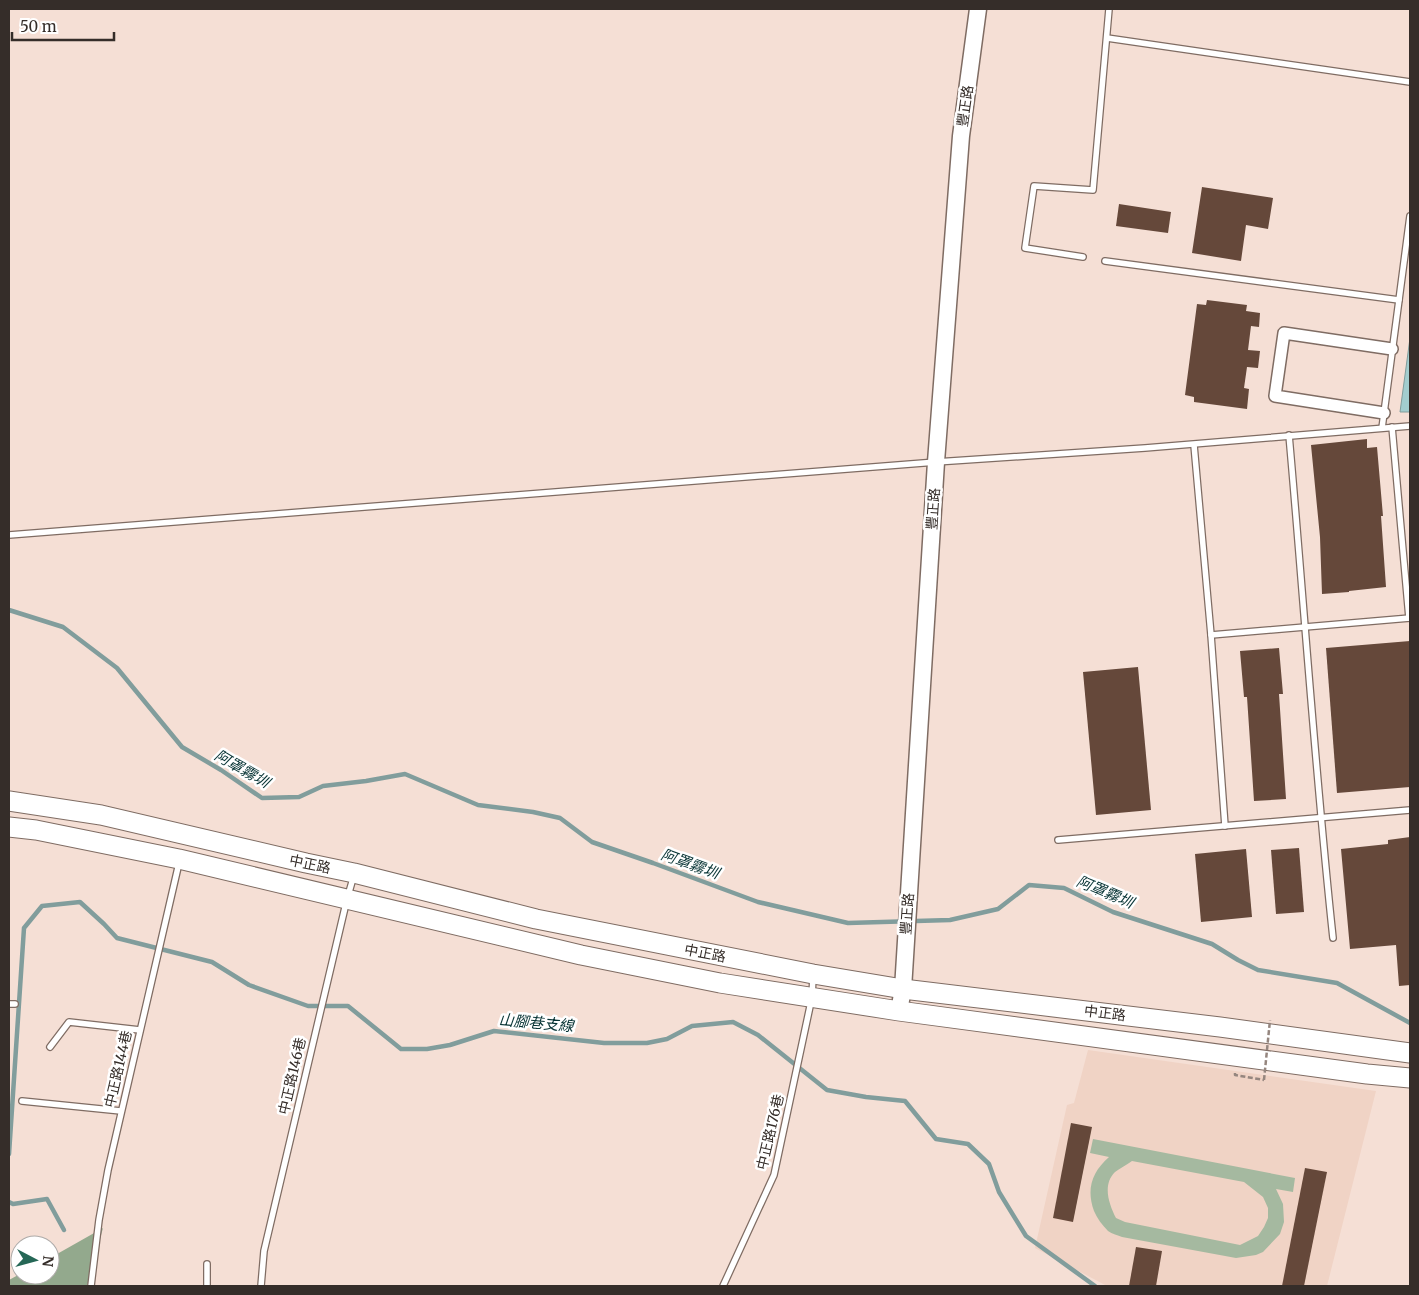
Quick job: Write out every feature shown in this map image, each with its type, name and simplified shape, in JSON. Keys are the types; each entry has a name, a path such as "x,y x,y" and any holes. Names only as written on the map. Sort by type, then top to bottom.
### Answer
{"main road":[{"name":"中正路","path":"9,802 101,815 354,873 536,919 813,974 903,989 1220,1027 1410,1053"},
{"name":"中正路","path":"9,827 36,830 179,859 581,955 720,983 899,1011 1366,1074 1410,1078"}],"street":[{"name":"豐正路","path":"899,1011 903,989 936,462 961,136 978,9"},
{"path":"1384,413 1274,396 1284,333 1392,349"}],"lane":[{"path":"1083,257 1025,248 1034,186 1093,190 1109,9"},
{"path":"1107,38 1410,82"},
{"path":"1382,428 1410,216"},
{"path":"1105,261 1398,300"},
{"path":"9,535 936,462 1194,445 1289,435 1410,426"},
{"path":"1211,636 1410,618 1392,427"},
{"path":"1289,435 1320,818 1333,938"},
{"path":"1194,445 1225,826"},
{"path":"1058,840 1410,810"},
{"name":"中正路144巷","path":"92,1286 99,1220 108,1170 179,859"},
{"name":"中正路146巷","path":"262,1286 264,1252 354,873"},
{"name":"中正路176巷","path":"723,1286 774,1175 812,997 813,974"},
{"path":"50,1047 69,1022 140,1030"},
{"path":"22,1101 121,1112"},
{"path":"207,1264 207,1286"}],"path":[{"path":"1234,1075 1264,1080 1270,1020"}],"shaded area":[{"path":"1088,1050 1376,1091 1327,1286 1107,1286 1035,1248 1067,1105 1074,1103"}],"green space":[{"path":"1093,1139 1295,1178 1293,1192 1276,1189 1283,1204 1284,1222 1280,1234 1263,1252 1256,1255 1236,1258 1122,1237 1108,1231 1094,1211 1091,1195 1092,1181 1098,1169 1109,1157 1090,1153","holes":["1132,1161 1244,1182 1263,1197 1268,1208 1268,1218 1258,1236 1240,1245 1125,1222 1116,1218 1108,1195 1111,1177 1115,1172"]},
{"path":"103,1228 87,1286 9,1286 10,1279 10,1285 60,1285 60,1252"}],"water":[{"path":"1410,338 1410,412 1400,412"}],"building":[{"path":"1202,187 1273,198 1268,229 1246,225 1241,261 1192,253"},
{"path":"1119,204 1171,212 1168,233 1116,226"},
{"path":"1207,300 1247,305 1246,311 1260,313 1259,327 1251,326 1248,350 1260,351 1258,368 1247,367 1244,388 1249,389 1247,409 1194,402 1194,397 1185,395 1197,304 1206,305"},
{"path":"1367,439 1367,448 1377,447 1383,516 1381,516 1386,587 1322,594 1320,537 1311,445"},
{"path":"1410,641 1410,787 1337,793 1326,648"},
{"path":"1279,648 1283,694 1279,694 1286,799 1254,801 1247,697 1244,697 1240,651"},
{"path":"1138,667 1151,810 1096,815 1083,672"},
{"path":"1410,837 1410,985 1399,986 1396,945 1350,949 1341,849 1388,844 1388,840"},
{"path":"1299,848 1304,912 1276,914 1271,850"},
{"path":"1246,849 1252,917 1201,922 1195,854"},
{"path":"1071,1123 1092,1127 1073,1222 1053,1218"},
{"path":"1305,1168 1327,1172 1304,1286 1282,1286"},
{"path":"1136,1247 1162,1251 1156,1286 1129,1286"}],"waterway":[{"name":"阿罩霧圳","path":"9,610 63,627 117,668 182,747 221,770 262,798 299,797 323,786 405,774 478,805 533,812 560,818 592,842 758,902 848,923 950,920 998,909 1029,885 1064,888 1113,912 1212,944 1258,970 1337,983 1410,1023"},
{"name":"山腳巷支線","path":"9,1154 24,928 42,906 80,902 117,938 212,962 249,985 308,1006 348,1006 401,1049 427,1049 450,1045 494,1031 604,1043 647,1043 667,1039 692,1026 733,1022 758,1035 827,1090 905,1101 936,1139 968,1144 989,1164 999,1192 1026,1236 1095,1286"},
{"name":"山腳巷支線","path":"9,1202 13,1204 47,1199 64,1230"}]}
